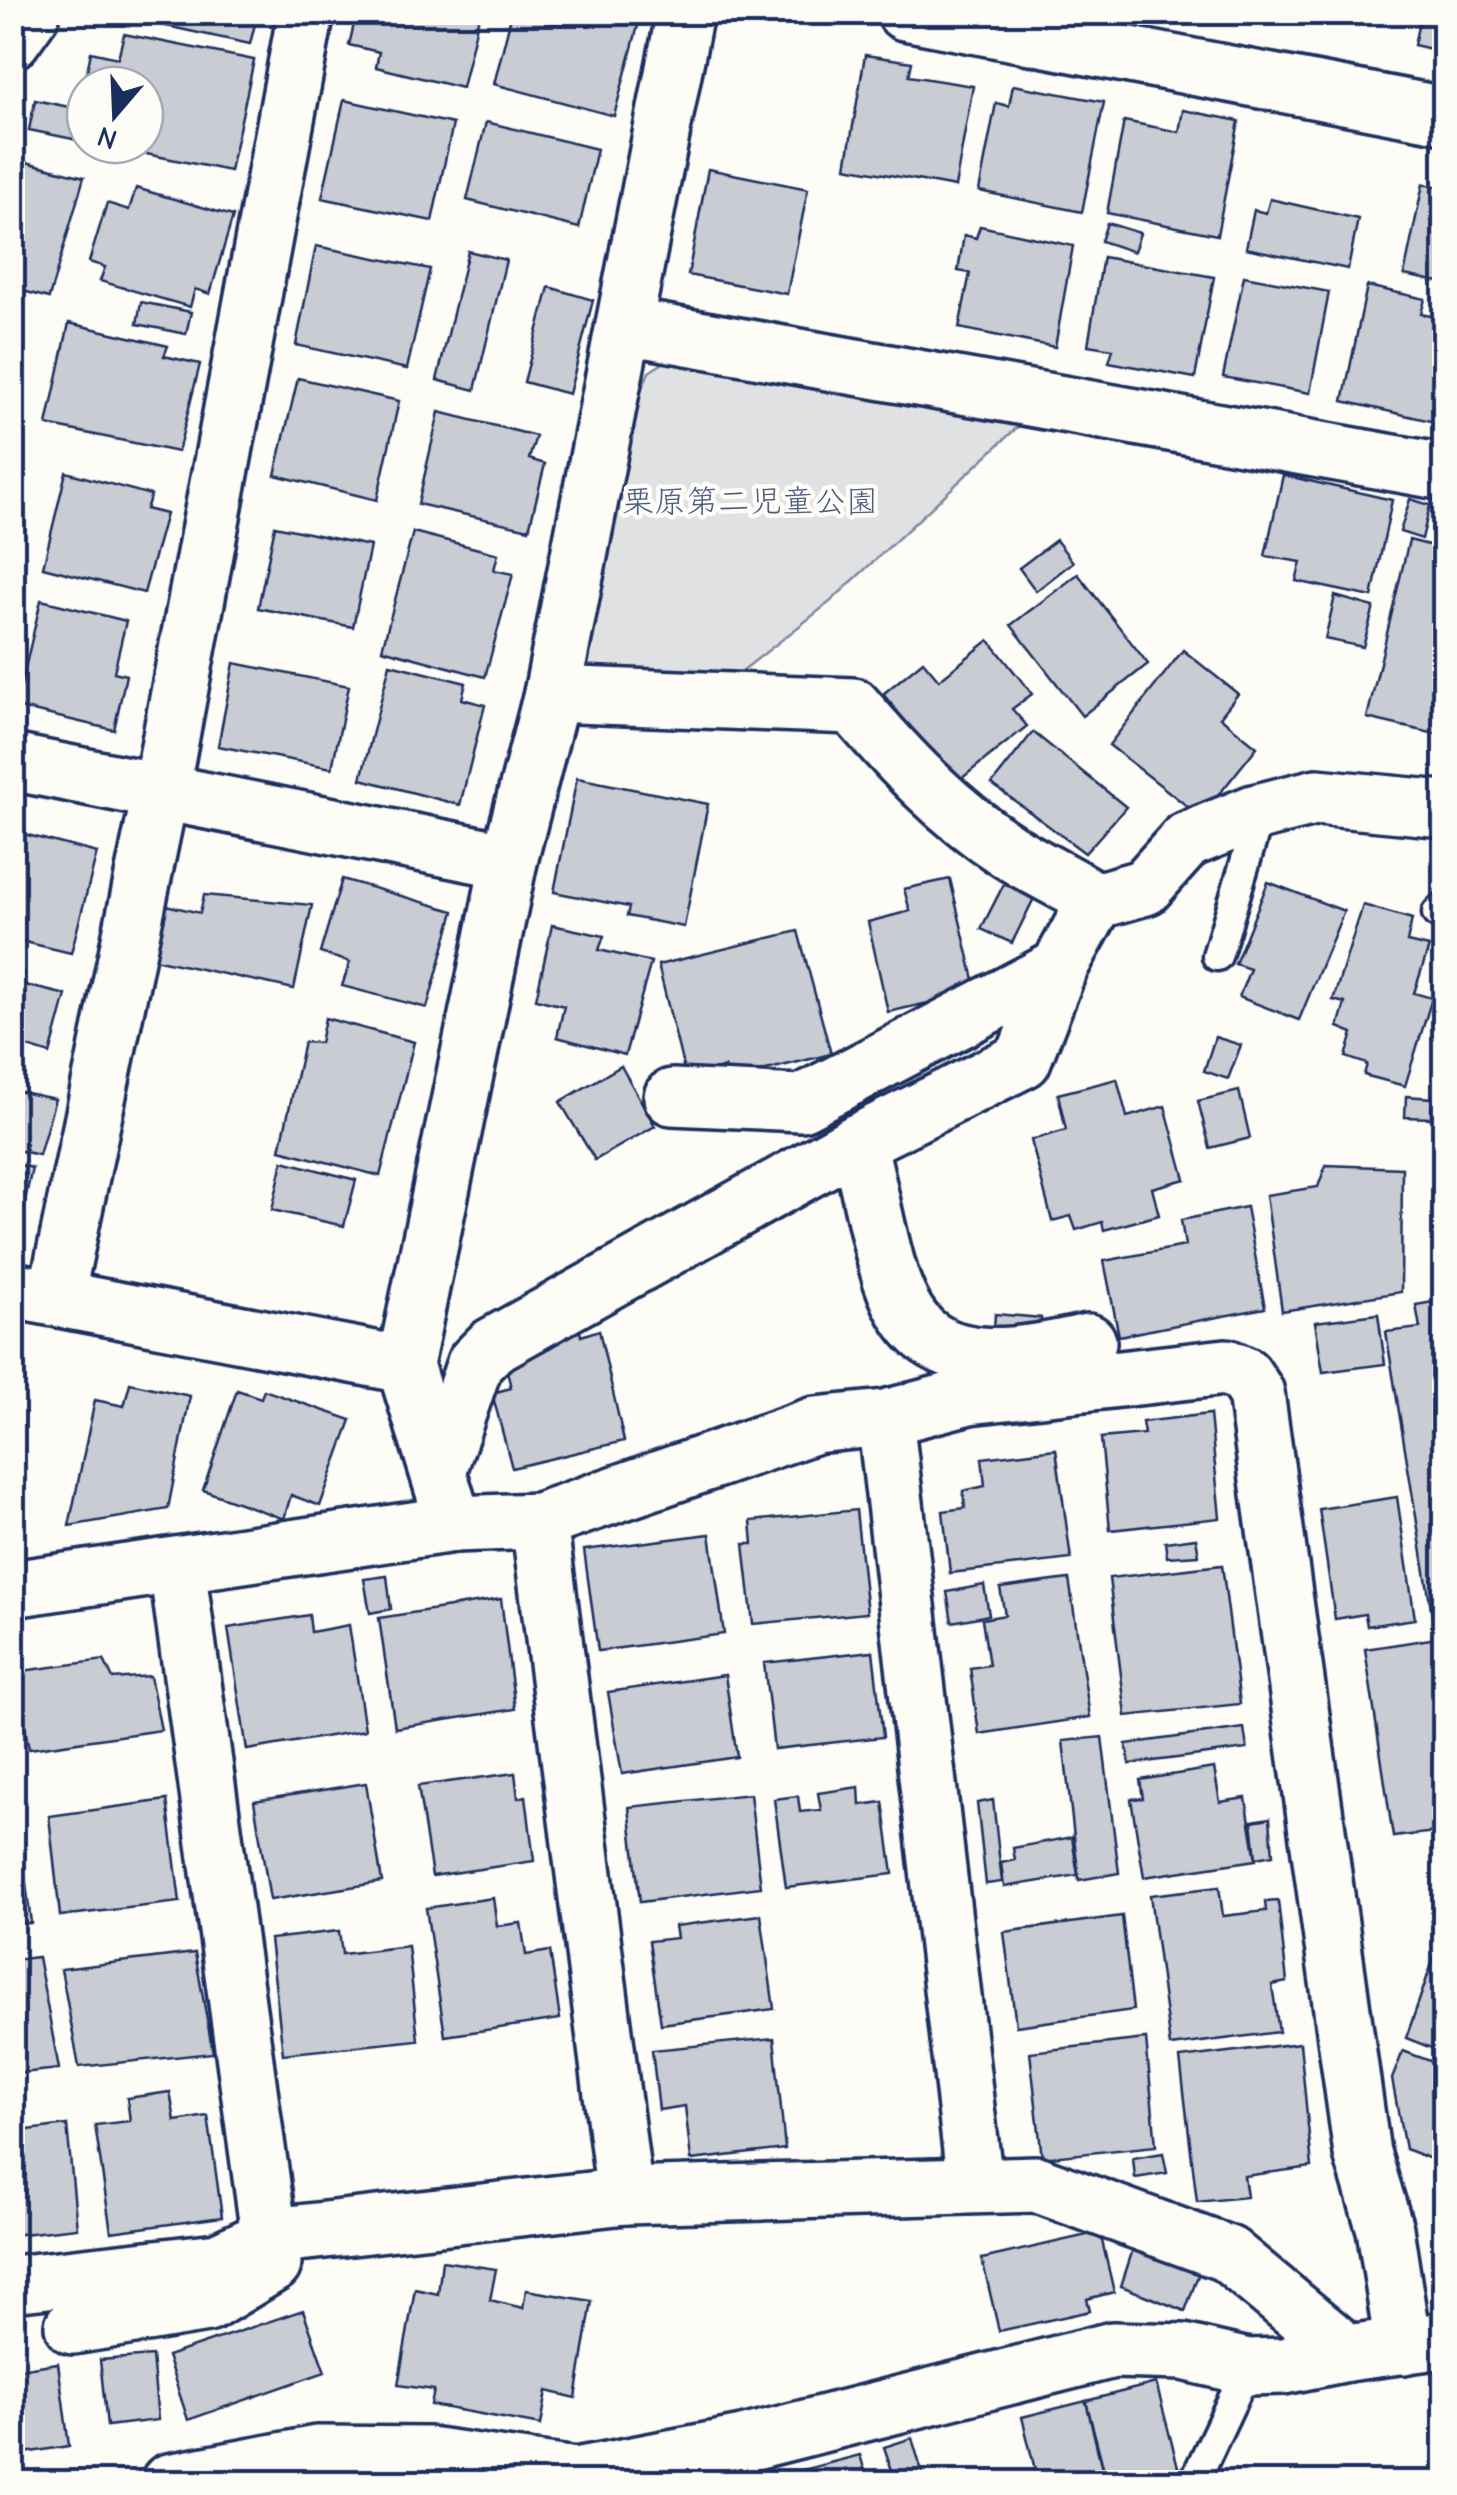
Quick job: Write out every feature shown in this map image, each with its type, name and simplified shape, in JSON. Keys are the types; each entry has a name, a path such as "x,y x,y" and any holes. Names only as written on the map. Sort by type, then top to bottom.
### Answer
{"street":[{"path":"12,40 32,12"},
{"path":"306,12 161,790 34,1294 405,1365"},
{"path":"454,1524 405,1365 509,861 552,694 685,12"},
{"path":"905,12 1444,115"},
{"path":"626,326 1444,472"},
{"path":"552,694 853,706 902,764 950,807 1005,849 1096,901"},
{"path":"12,762 509,861"},
{"path":"438,1470 475,1363 492,1346 858,1142 1022,1060 1059,968 1096,901 1145,887 1186,840 1254,813 1317,797 1444,809"},
{"path":"672,1097 802,1103 1059,968"},
{"path":"858,1142 894,1291 905,1316 919,1333 971,1356 1027,1357 1088,1342"},
{"path":"12,1589 454,1524 540,1522 816,1425 885,1418 969,1396 1226,1366 1244,1375 1256,1393 1362,2153 1424,2343 1347,2352 1283,2366 1248,2366 1184,2352 1113,2350 743,2444 557,2479 428,2455 317,2454 169,2482"},
{"path":"885,1418 975,2184"},
{"path":"540,1522 625,2196"},
{"path":"73,2326 207,2304 273,2264 177,1567"},
{"path":"12,2284 218,2261 272,2236 625,2196 1036,2184 1228,2254 1347,2352"}],"lane":[{"path":"1217,956 1254,833 1254,813"},
{"path":"1194,2482 1248,2366"}],"green space":[{"name":"栗原第二児童公園","path":"672,357 1024,421 830,602 709,697 582,674 641,390 649,372"}],"building":[{"path":"145,12 258,12 250,44 143,21"},
{"path":"357,12 480,12 462,88 376,67 379,52 349,45"},
{"path":"564,12 617,12 640,18 614,116 494,84 512,13 561,25"},
{"path":"1215,12 1271,12 1269,23"},
{"path":"1421,12 1444,12 1444,52 1414,45"},
{"path":"124,34 254,60 230,171 165,158 165,65 88,65 91,52 118,58"},
{"path":"865,55 912,62 909,76 973,86 955,187 846,167"},
{"path":"1013,85 1104,102 1082,212 979,191 996,103 1009,106"},
{"path":"35,100 65,106 65,137 29,130"},
{"path":"344,100 453,124 432,221 322,198"},
{"path":"1183,110 1239,121 1217,235 1107,213 1124,121 1179,132"},
{"path":"486,122 597,149 579,228 467,200"},
{"path":"22,161 84,177 49,298 12,288 12,193"},
{"path":"708,169 808,189 787,294 688,275"},
{"path":"1423,184 1444,189 1444,283 1404,275"},
{"path":"136,188 233,216 210,294 195,289 190,307 100,281 105,267 89,262 107,203 129,210"},
{"path":"1270,199 1358,219 1348,269 1246,248 1254,210 1266,213"},
{"path":"1107,223 1140,233 1134,252 1101,241"},
{"path":"980,226 1073,246 1055,347 959,328 970,273 958,271 964,235 976,238"},
{"path":"316,246 430,269 407,369 296,345"},
{"path":"468,251 506,260 475,390 437,380"},
{"path":"1103,257 1214,277 1195,378 1109,362 1113,349 1088,345"},
{"path":"1244,276 1329,292 1310,393 1223,377"},
{"path":"1367,286 1425,299 1421,314 1444,319 1444,424 1343,401"},
{"path":"549,287 593,300 569,394 524,382"},
{"path":"141,302 191,312 186,334 137,324"},
{"path":"69,323 168,346 164,356 200,364 178,452 47,425"},
{"path":"298,378 399,401 377,500 275,475"},
{"path":"439,412 536,436 529,459 545,464 529,529 418,504"},
{"path":"66,472 151,495 146,509 166,514 144,593 43,567"},
{"path":"1283,475 1392,500 1372,597 1296,581 1301,562 1265,556"},
{"path":"1410,499 1430,505 1422,539 1400,532"},
{"path":"275,526 370,546 353,627 258,608"},
{"path":"413,532 498,554 494,570 513,574 485,677 382,649"},
{"path":"1056,540 1073,562 1036,591 1019,568"},
{"path":"1409,540 1444,549 1444,736 1367,718"},
{"path":"1078,574 1148,664 1082,716 1011,625"},
{"path":"1335,596 1374,607 1363,647 1325,639"},
{"path":"41,600 126,621 114,672 126,675 114,730 16,707"},
{"path":"989,640 1032,694 1012,709 1027,726 956,783 883,694 923,661 939,680"},
{"path":"1183,650 1238,694 1220,717 1257,747 1201,817 1109,745"},
{"path":"234,663 349,686 332,768 218,746"},
{"path":"390,664 466,683 462,699 485,705 460,805 361,779"},
{"path":"1033,732 1126,807 1085,853 992,784"},
{"path":"577,778 708,804 684,927 627,916 629,907 554,892"},
{"path":"12,831 97,853 71,953 12,939"},
{"path":"1007,878 1037,892 1012,943 981,929"},
{"path":"342,879 454,911 427,1008 342,986 350,962 320,953"},
{"path":"950,879 977,992 888,1012 868,922 910,911 904,889"},
{"path":"1268,882 1344,911 1299,1020 1239,997 1250,969 1235,964"},
{"path":"204,895 312,905 294,989 154,959 166,905 200,913"},
{"path":"1363,905 1412,919 1407,942 1429,947 1414,993 1432,998 1405,1086 1364,1075 1367,1064 1346,1057 1353,1033 1338,1027 1345,1003 1333,1000"},
{"path":"552,925 604,936 599,950 651,962 625,1055 557,1037 564,1006 536,999"},
{"path":"798,931 831,1054 729,1079 725,1067 686,1078 658,965"},
{"path":"12,969 25,973 21,984 66,995 50,1054 12,1042"},
{"path":"325,1018 414,1042 380,1176 280,1150 304,1042 320,1043"},
{"path":"1215,1037 1241,1045 1228,1079 1204,1071"},
{"path":"621,1066 655,1126 595,1160 560,1102"},
{"path":"1117,1079 1127,1117 1165,1106 1185,1179 1152,1188 1159,1215 1104,1230 1102,1222 1076,1230 1071,1216 1052,1221 1031,1140 1066,1130 1058,1094"},
{"path":"12,1090 55,1099 39,1155 12,1149"},
{"path":"1239,1091 1250,1138 1210,1148 1198,1101"},
{"path":"1406,1096 1432,1098 1431,1118 1405,1117"},
{"path":"283,1161 356,1180 344,1226 272,1210"},
{"path":"12,1163 32,1168 16,1242 12,1241"},
{"path":"1326,1165 1402,1168 1401,1292 1282,1311 1266,1195 1318,1187"},
{"path":"1246,1207 1265,1308 1119,1336 1104,1261 1185,1246 1181,1220"},
{"path":"1444,1300 1444,1632 1435,1633 1386,1332 1420,1328 1416,1305"},
{"path":"995,1314 1041,1318 1040,1347 993,1344"},
{"path":"1378,1314 1385,1364 1323,1372 1315,1322"},
{"path":"578,1321 581,1336 599,1330 624,1441 512,1468 492,1393 511,1388 503,1354"},
{"path":"130,1383 190,1396 168,1509 69,1526 95,1400 124,1406"},
{"path":"237,1390 261,1398 264,1390 351,1420 320,1506 291,1495 284,1519 203,1490"},
{"path":"1210,1414 1220,1518 1110,1530 1101,1438 1144,1434 1142,1422"},
{"path":"1056,1449 1071,1559 950,1573 943,1511 965,1508 963,1491 985,1486 982,1458"},
{"path":"1397,1497 1415,1619 1367,1626 1365,1614 1335,1619 1319,1509"},
{"path":"856,1510 867,1613 753,1624 744,1544 753,1544 751,1521"},
{"path":"710,1534 724,1634 598,1651 584,1550"},
{"path":"1196,1538 1199,1555 1167,1557 1165,1542"},
{"path":"1222,1565 1240,1704 1126,1716 1109,1578"},
{"path":"387,1576 391,1609 370,1613 364,1579"},
{"path":"1069,1579 1090,1717 979,1734 970,1668 989,1665 982,1619 1005,1615 1000,1588"},
{"path":"984,1585 989,1615 952,1622 947,1592"},
{"path":"501,1599 515,1709 395,1728 379,1618"},
{"path":"309,1615 311,1632 349,1625 365,1730 247,1750 228,1628"},
{"path":"1444,1637 1444,1831 1393,1837 1365,1649"},
{"path":"873,1651 883,1737 774,1749 764,1663"},
{"path":"104,1660 113,1679 150,1676 161,1730 29,1749 14,1672"},
{"path":"725,1675 737,1757 622,1774 608,1692"},
{"path":"1244,1728 1247,1749 1130,1764 1126,1744"},
{"path":"1102,1737 1119,1873 1079,1880 1063,1741"},
{"path":"1214,1768 1220,1802 1246,1798 1256,1860 1144,1877 1131,1799 1143,1798 1140,1780"},
{"path":"515,1773 518,1798 526,1796 534,1861 432,1876 418,1786"},
{"path":"366,1783 382,1882 270,1900 254,1801"},
{"path":"859,1787 860,1805 883,1802 893,1874 786,1887 774,1799 798,1796 800,1812 821,1810 818,1793"},
{"path":"750,1794 761,1887 640,1902 629,1807"},
{"path":"167,1800 180,1902 60,1916 49,1816"},
{"path":"993,1800 1002,1882 986,1884 977,1803"},
{"path":"1270,1818 1273,1855 1256,1858 1252,1821"},
{"path":"12,1836 20,1836 31,1923 12,1925"},
{"path":"1072,1837 1078,1875 1004,1887 1001,1863 1015,1860 1013,1848"},
{"path":"1219,1887 1223,1916 1266,1911 1265,1902 1278,1901 1287,1982 1272,1985 1279,2032 1170,2046 1150,1895"},
{"path":"493,1898 497,1926 521,1923 526,1955 550,1951 560,2019 445,2036 426,1908"},
{"path":"761,1915 774,2009 661,2024 649,1941 677,1938 675,1926"},
{"path":"1122,1916 1133,2010 1016,2026 1004,1932"},
{"path":"339,1931 342,1954 408,1946 418,2040 283,2054 270,1939"},
{"path":"1436,1952 1444,1955 1444,2053 1406,2038"},
{"path":"195,1953 213,2053 79,2067 61,1969"},
{"path":"38,1957 59,2069 12,2074 12,1960"},
{"path":"774,2038 785,2149 691,2160 685,2106 659,2110 652,2050"},
{"path":"1146,2039 1156,2146 1042,2158 1030,2052"},
{"path":"1300,2043 1312,2167 1244,2176 1247,2197 1197,2202 1180,2058"},
{"path":"1403,2051 1444,2066 1444,2164 1405,2149 1392,2079"},
{"path":"170,2092 175,2121 208,2116 222,2217 111,2232 95,2125 130,2121 127,2098"},
{"path":"67,2125 77,2228 12,2235 12,2132"},
{"path":"1163,2153 1167,2173 1135,2178 1133,2158"},
{"path":"1100,2232 1114,2292 1087,2299 1090,2311 999,2331 982,2259"},
{"path":"1134,2246 1200,2270 1185,2311 1121,2286"},
{"path":"442,2261 496,2269 490,2300 523,2308 526,2290 592,2301 576,2398 547,2391 541,2425 431,2405 434,2390 398,2385 415,2289 438,2294"},
{"path":"303,2310 325,2372 188,2420 167,2356"},
{"path":"152,2356 158,2420 107,2426 100,2360"},
{"path":"58,2363 69,2446 12,2455 12,2370"},
{"path":"1156,2383 1182,2482 1107,2482 1086,2401"},
{"path":"1086,2401 1105,2482 1038,2482 1022,2417"},
{"path":"912,2438 925,2482 896,2482 884,2447"},
{"path":"860,2455 868,2482 756,2482"}]}
